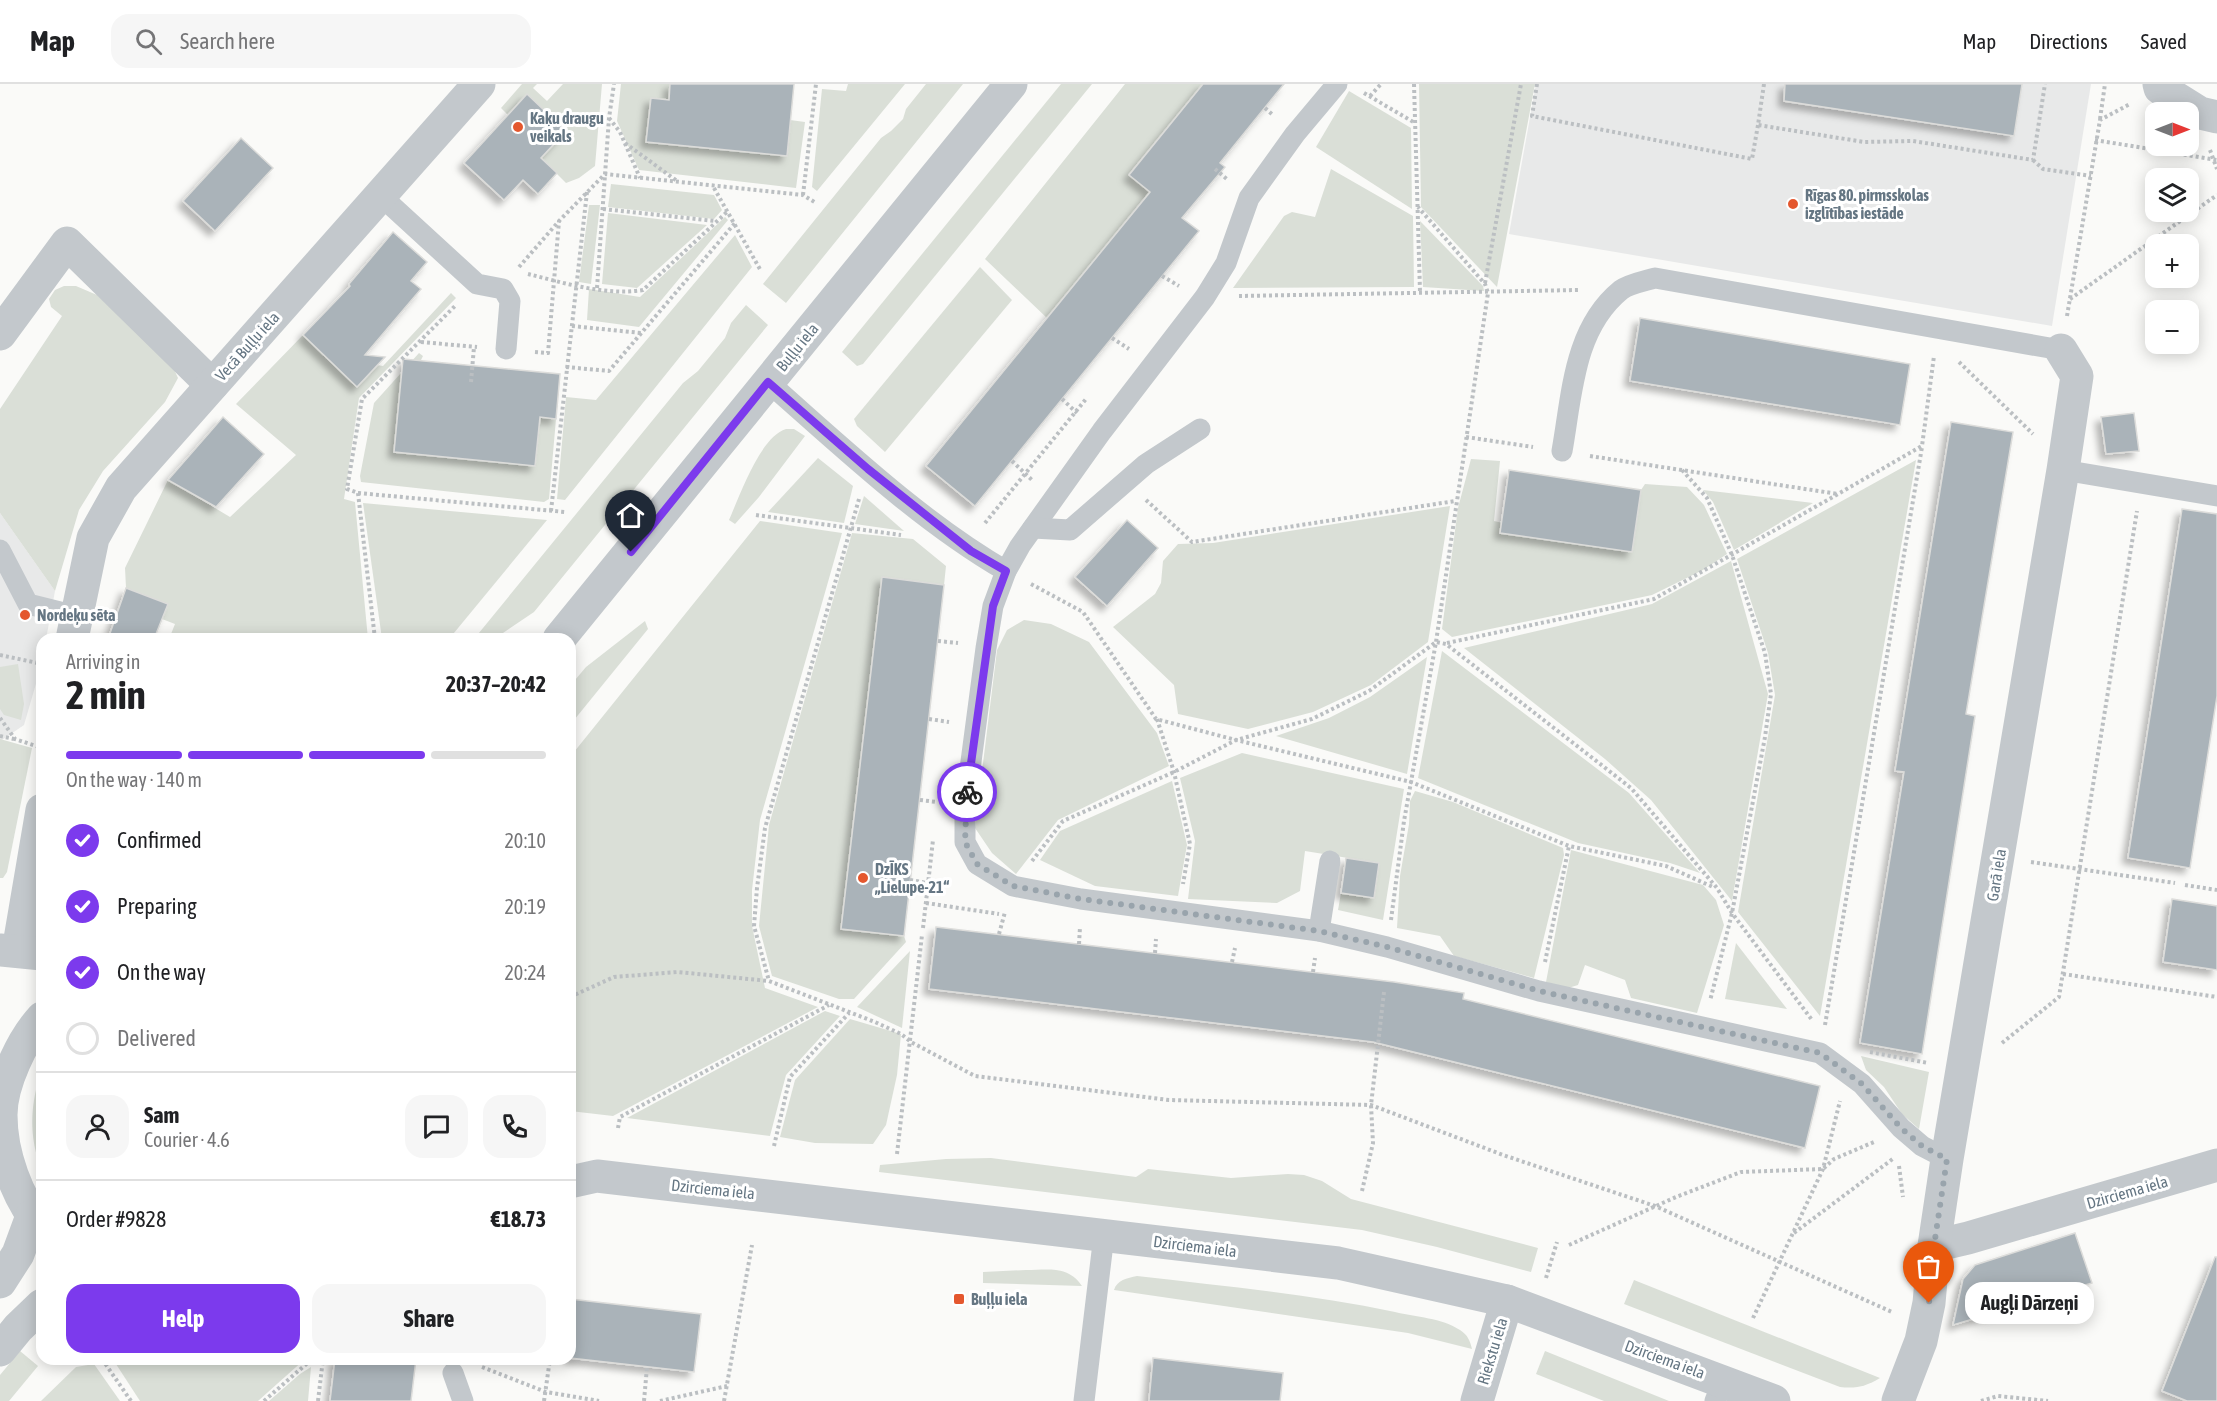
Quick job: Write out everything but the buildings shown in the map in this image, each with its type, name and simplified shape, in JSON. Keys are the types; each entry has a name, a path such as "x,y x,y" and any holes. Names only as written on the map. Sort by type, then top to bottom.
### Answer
{"street":[{"name":"Vecā Buļļu iela","path":"74,627 93,538 121,488 479,84"},
{"name":"Buļļu iela","path":"564,633 1011,84"},
{"path":"2159,86 2200,113 2217,117"},
{"path":"0,334 67,243 212,385"},
{"name":"Garā iela","path":"1898,1401 1921,1341 1929,1303 1934,1246 1947,1159 2063,470 2077,376 2061,350"},
{"path":"20,952 36,874"},
{"path":"36,1025 4,1066 1,1114 8,1168 36,1219"},
{"name":"Dzirciema iela","path":"1934,1246 2217,1165"},
{"name":"Dzirciema iela","path":"579,1173 1338,1263 1507,1301 1719,1391 1774,1401"},
{"path":"0,1282 36,1223"},
{"name":"Riekstu iela","path":"1477,1401 1507,1301"},
{"path":"0,1350 36,1311"}],"lane":[{"path":"1336,84 1295,134 1249,198 1226,263 1205,297 1102,431 1033,528 1006,571 993,606 965,807 965,842 977,864 1013,886 1081,899 1319,931 1387,947 1539,991 1703,1028 1821,1044 1862,1084 1901,1128 1922,1146 1947,1159"},
{"path":"381,196 477,284 502,289 510,301 506,350"},
{"path":"1562,451 1580,352 1596,318 1622,289 1655,278 1938,334 2061,350"},
{"path":"768,382 868,469 971,551 1006,571"},
{"path":"1033,528 1070,530 1146,464 1200,429"},
{"path":"2063,470 2217,496"},
{"path":"0,550 28,603 74,627"},
{"path":"1319,931 1330,861"},
{"path":"1084,1401 1104,1235"},
{"path":"453,1373 463,1401"}],"path":[{"path":"597,288 609,118 614,84"},
{"path":"803,195 816,84"},
{"path":"1370,96 1381,84"},
{"path":"1414,84 1420,292"},
{"path":"1485,284 1521,84"},
{"path":"1537,84 1532,116 1752,159 1764,84"},
{"path":"2033,160 2045,84"},
{"path":"2061,350 2105,84"},
{"path":"2100,120 2159,86"},
{"path":"1360,91 1415,123"},
{"path":"609,118 620,132 640,178"},
{"path":"1758,125 1864,142 1913,141 2033,160 2043,170 2091,176"},
{"path":"2095,140 2217,160"},
{"path":"624,143 679,183"},
{"path":"728,211 644,290 629,293 576,285 516,272 587,191 605,174 803,195 816,203"},
{"path":"714,187 761,271"},
{"path":"551,511 587,191"},
{"path":"2069,300 2217,195"},
{"path":"1387,947 1411,782 1436,642 1455,501 1488,293 1485,284 1418,207"},
{"path":"603,209 716,221"},
{"path":"566,367 609,371 735,223"},
{"path":"1172,295 1185,279"},
{"path":"477,284 362,399 347,489 358,493 565,512"},
{"path":"1205,297 1622,289"},
{"path":"572,326 641,333"},
{"path":"1821,1044 1922,446 1938,334"},
{"path":"1938,334 2025,425 2063,470"},
{"path":"471,382 474,346"},
{"path":"1121,357 1128,348"},
{"path":"971,551 983,525 1091,394"},
{"path":"1466,436 1839,494"},
{"path":"1013,886 1063,821 1174,772 1236,740 1312,719 1369,691 1436,642 1446,644 1654,599 1922,446"},
{"path":"769,981 754,926 765,828 868,469"},
{"path":"1682,470 1707,498 1732,555 1765,653 1771,694 1732,913 1703,1028"},
{"path":"1125,482 1191,542 1455,501"},
{"path":"1868,1052 1964,1068 1984,1057 2059,997 2141,483"},
{"path":"358,493 374,633"},
{"path":"756,515 905,535"},
{"path":"1006,571 1083,612 1156,719 1174,772 1190,844 1187,860"},
{"path":"1446,644 1631,788 1717,888 1821,1044"},
{"path":"0,655 36,663"},
{"path":"0,717 15,739"},
{"path":"1156,719 1411,782 1569,846 1666,866 1717,888"},
{"path":"0,736 36,746"},
{"path":"1539,991 1569,846"},
{"path":"1999,857 2175,883"},
{"path":"910,880 928,883"},
{"path":"2185,885 2217,890"},
{"path":"897,1154 922,935"},
{"path":"576,994 614,977 678,972 769,981 884,1026 975,1076 1169,1100 1371,1105 1503,1155 1655,1206 1897,1314"},
{"path":"2063,974 2217,996"},
{"path":"1362,1191 1373,1143 1371,1105 1384,992"},
{"path":"618,1128 620,1117 828,1005"},
{"path":"774,1146 790,1077 849,1013"},
{"path":"1753,1318 1823,1169 1847,1071"},
{"path":"1569,1245 1655,1206 1741,1172 1823,1169 1834,1159 1875,1141"},
{"path":"1794,1233 1897,1155"},
{"path":"724,1401 752,1245"},
{"path":"106,1365 131,1401"},
{"path":"264,1401 305,1365"},
{"path":"318,1401 322,1365"},
{"path":"478,1365 546,1392 599,1401"},
{"path":"544,1401 549,1365"},
{"path":"644,1401 647,1367"},
{"path":"660,1401 727,1386"},
{"path":"1981,1401 1998,1396 2048,1401"}],"shaded area":[{"path":"522,84 537,84 533,88 547,101 563,84 602,84 595,166 579,178 566,183 541,158 566,130 527,95 508,115 501,108"},
{"path":"621,84 670,84 669,100 651,98 647,142 786,156 790,120 805,122 796,188 639,170 617,121"},
{"path":"848,84 905,84 817,191 812,187 822,89 846,91"},
{"path":"926,84 963,84 786,303 763,284 881,138 903,119 906,109"},
{"path":"1061,84 1092,84 863,364 857,366 842,352"},
{"path":"1125,84 1203,84 1129,174 1150,192 1047,318 985,259"},
{"path":"1419,84 1535,84 1497,287 1421,207"},
{"name":"Rīgas 80. pirmsskolas izglītības iestāde","path":"1536,84 2091,84 2052,326 1509,234"},
{"path":"1349,91 1411,128 1412,209 1316,147"},
{"path":"1331,169 1413,216 1414,287 1233,288 1284,216 1292,212 1315,217"},
{"path":"611,184 714,195 722,210 714,219 608,207"},
{"path":"589,205 600,205 591,284 579,282"},
{"path":"608,213 707,225 637,288 602,284"},
{"path":"725,217 728,220 639,327 587,320 589,289 640,297"},
{"path":"1420,221 1483,286 1484,291 1423,287"},
{"path":"735,235 752,267 565,500 557,499 566,397 596,400"},
{"path":"980,267 1012,300 885,452 857,426 854,419"},
{"path":"64,286 76,286 97,295 172,365 178,378 165,402 103,471 79,510 55,591 0,513 0,409 62,316 51,307 49,299 55,290"},
{"path":"451,293 456,298 359,398 344,499 355,502 367,633 171,633 175,624 162,619 167,604 126,588 125,568 168,480 230,517 296,455 236,404 303,335 357,386 377,365 383,366"},
{"path":"746,305 768,325 534,612 503,633 479,633 683,383 698,371 725,338 731,323"},
{"path":"419,353 423,356 416,409 399,408 395,452 534,466 540,417 556,419 549,499 544,502 361,482 360,476 374,403"},
{"path":"786,429 794,429 805,436 759,497 735,524 729,520 752,468 768,443"},
{"path":"818,458 853,486 844,523 768,512"},
{"path":"1471,459 1500,461 1494,521 1632,552 1641,490 1645,484 1687,487 1704,505 1727,554 1703,570 1652,595 1452,637 1442,629 1458,508"},
{"path":"1916,460 1820,1016 1738,912 1775,695 1768,653 1737,559"},
{"path":"1703,490 1813,503 1734,550 1713,502"},
{"path":"864,496 904,531 855,524"},
{"path":"363,503 547,520 454,633 381,633"},
{"path":"1450,506 1428,642 1371,685 1313,712 1248,729 1178,714 1174,685 1113,627 1155,594 1161,583 1163,561 1178,544 1213,543"},
{"name":"Nordeķu sēta","path":"0,513 55,591 47,633 36,633 36,684 24,725 0,740"},
{"path":"760,521 842,533 760,820 752,890 752,926 765,988 818,1007 613,1116 576,1112 576,750"},
{"path":"852,533 913,539 946,566 944,585 882,578 841,928 904,936 906,942 854,999 839,999 772,976 759,926 769,825"},
{"path":"1731,561 1768,694 1732,901 1651,800 1605,759 1464,648 1652,604"},
{"path":"1024,620 1051,624 1089,642 1157,733 1169,766 1058,820 1016,874 992,853 975,828 997,650 1007,630"},
{"path":"645,621 648,629 576,718 576,679 586,667"},
{"path":"1442,651 1629,793 1700,873 1670,863 1578,843 1418,778"},
{"path":"1427,657 1407,774 1276,736 1329,718 1370,697"},
{"path":"18,664 24,704 21,720 4,715 0,709 0,667"},
{"path":"0,739 32,748 7,872 3,878 0,878"},
{"path":"1242,753 1404,789 1383,920 1338,910 1341,893 1374,897 1379,863 1305,851 1300,891 1277,903 1188,899 1195,841 1180,778"},
{"path":"1172,781 1187,845 1178,896 1095,886 1040,860 1060,831"},
{"path":"1415,791 1453,802 1563,848 1564,855 1534,978 1454,956 1440,936 1397,928 1400,876 1409,824 1410,801"},
{"path":"1571,850 1703,885 1716,900 1724,925 1697,1013 1631,998 1625,980 1585,965 1578,985 1565,989 1546,982"},
{"path":"1736,943 1787,1009 1725,999"},
{"path":"910,951 902,1028 857,1007"},
{"path":"825,1011 840,1016 786,1075 770,1136 627,1118"},
{"path":"850,1019 901,1034 897,1075 886,1125 873,1144 815,1143 780,1137 795,1080"},
{"path":"1861,1056 1929,1072 1919,1129 1902,1114 1884,1087 1866,1070"},
{"path":"36,1091 36,1154 32,1120"},
{"path":"991,1158 1136,1177 1148,1169 1231,1178 1304,1175 1322,1181 1351,1199 1538,1248 1531,1272 1362,1230 879,1172 880,1165 946,1159"},
{"path":"1050,1270 1070,1275 1082,1286 983,1283 983,1272"},
{"path":"1137,1276 1298,1295 1429,1318 1463,1332 1472,1349 1408,1333 1114,1290 1120,1282"},
{"path":"1634,1280 1880,1378 1861,1386 1840,1387 1624,1304"},
{"path":"20,1351 38,1366 9,1401 0,1401 0,1375"},
{"path":"1545,1351 1669,1401 1604,1401 1536,1374"},
{"path":"95,1365 120,1401 41,1401 76,1367"},
{"path":"117,1365 298,1365 258,1401 140,1401"},
{"path":"311,1367 308,1401 269,1401 300,1374"}],"way so far":[{"path":"967,792 965,842 977,864 1013,886 1081,899 1319,931 1387,947 1539,991 1615,1010 1820,1053 1862,1084 1901,1128 1922,1146 1947,1159 1934,1246 1929,1303"}],"place":[{"name":"Kaķu draugu veikals","path":"518,127"},
{"name":"Rīgas 80. pirmsskolas izglītības iestāde","path":"1793,204"},
{"name":"Nordeķu sēta","path":"25,615"},
{"name":"DzĪKS „Lielupe-21“","path":"863,878"},
{"name":"Buļļu iela","path":"959,1299"},
{"name":"Augļi Dārzeņi","path":"1929,1303"}],"route":[{"path":"631,552 768,382 868,469 971,551 1006,571 993,606 967,792"}]}
